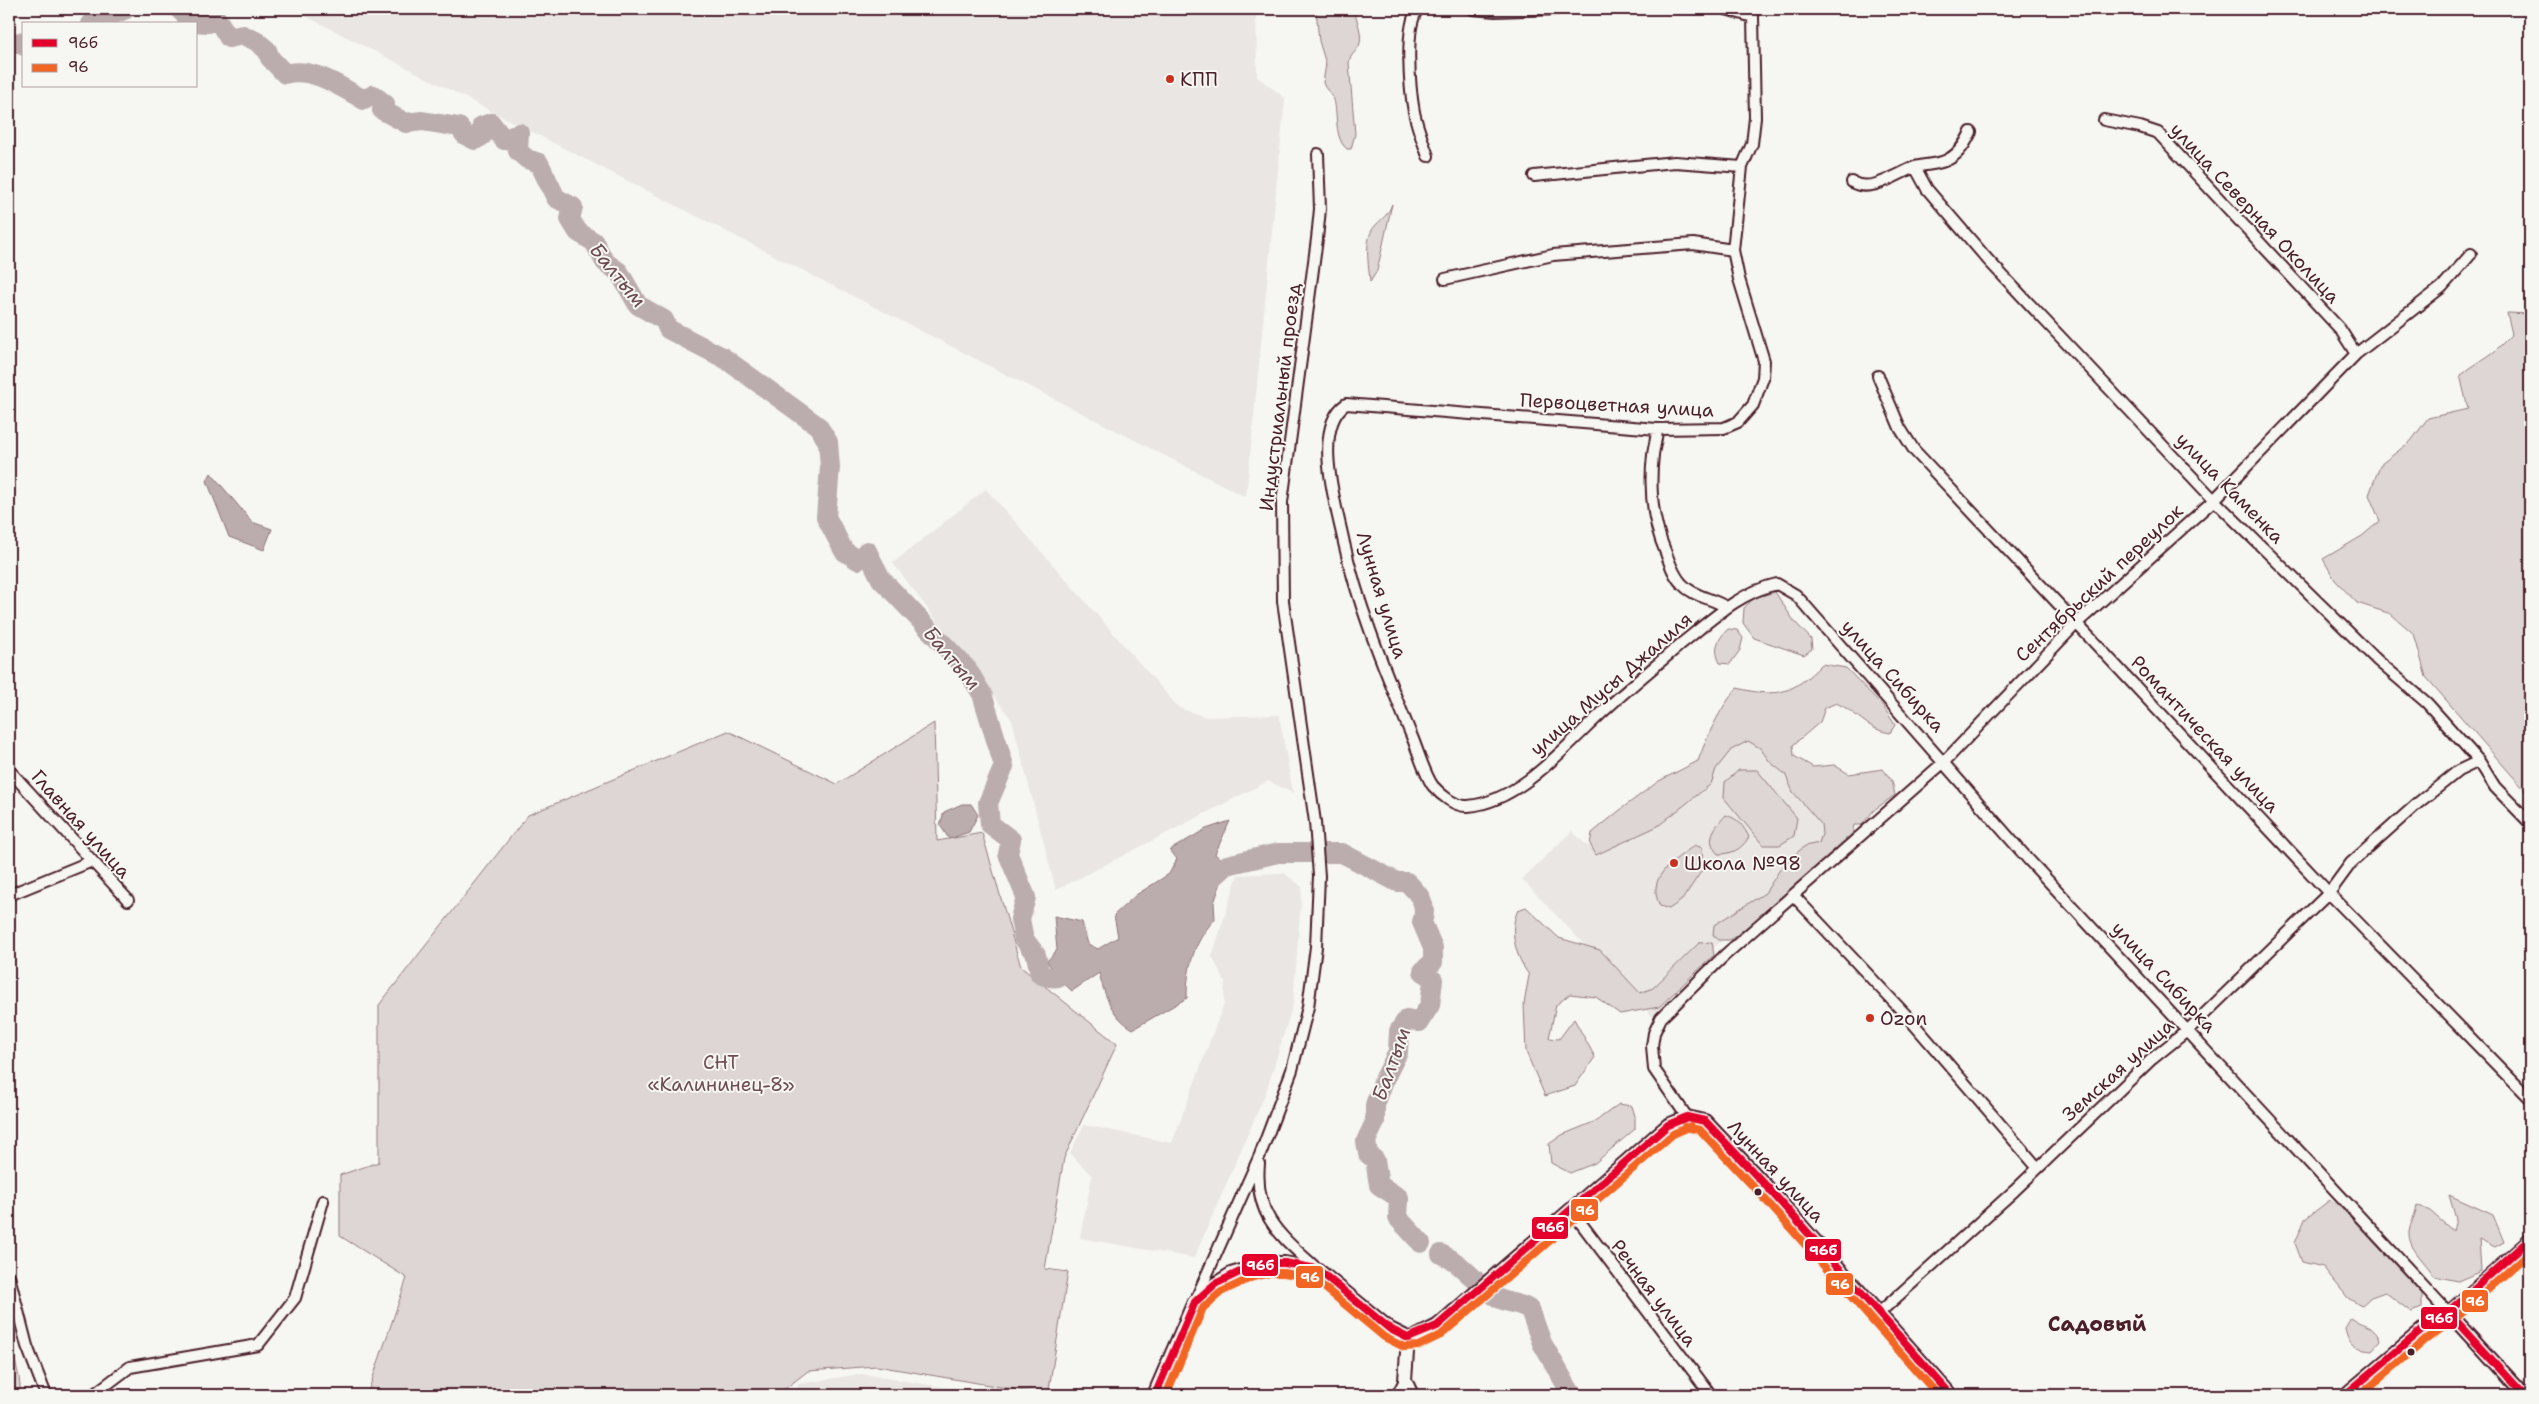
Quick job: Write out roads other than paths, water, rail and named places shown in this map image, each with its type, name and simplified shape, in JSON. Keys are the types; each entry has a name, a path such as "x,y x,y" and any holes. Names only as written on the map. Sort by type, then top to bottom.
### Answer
{"main road":[{"path":"1155,1395 1195,1302"}],"street":[{"path":"1418,9 1410,27 1411,95 1414,114 1428,156"},
{"path":"1473,9 1494,11 1560,9"},
{"name":"Первоцветная улица","path":"1346,404 1657,429 1724,428 1738,422 1753,405 1760,392 1764,361 1736,271 1733,250 1742,167 1752,144 1755,118 1752,17 1726,9"},
{"name":"улица Северная Околица","path":"2104,120 2140,127 2158,133 2340,329 2355,356"},
{"path":"1852,182 1857,185 1884,181 1916,167 1950,159 1963,147 1971,132"},
{"name":"Индустриальный проезд","path":"1260,1155 1292,1070 1308,1006 1316,947 1319,876 1315,822 1283,601 1282,502 1317,239 1320,209 1318,154"},
{"path":"1534,176 1675,162 1742,167"},
{"name":"улица Каменка","path":"1916,167 1927,188 1988,260 2214,500 2378,661 2427,703 2479,761 2495,787 2530,823"},
{"path":"1445,279 1553,255 1693,244 1733,250"},
{"name":"Сентябрьский переулок","path":"1687,1118 1654,1069 1652,1046 1654,1033 1661,1018 1725,956 1944,762 2077,623 2214,500 2355,356 2442,287 2471,254"},
{"name":"Романтическая улица","path":"1878,376 1900,428 1914,450 2329,893 2530,1099"},
{"name":"Лунная улица","path":"1346,404 1336,410 1328,443 1330,474 1351,572 1369,632 1432,785 1455,804 1466,806"},
{"path":"1657,429 1651,478 1651,501 1654,522 1663,547 1682,584 1694,593 1717,601 1726,608"},
{"name":"улица Мусы Джалиля","path":"1466,806 1488,802 1528,781 1606,708 1726,608 1762,587 1777,584"},
{"name":"улица Сибирка","path":"1777,584 1796,596 2027,858 2524,1395"},
{"name":"Земская улица","path":"1879,1313 2038,1167 2152,1058 2188,1030 2329,893 2352,863 2458,771 2479,761"},
{"name":"Главная улица","path":"9,770 128,900"},
{"path":"9,895 92,861"},
{"path":"1794,896 1906,1015 2038,1167"},
{"path":"1260,1155 1258,1182 1262,1204 1268,1219 1278,1234 1390,1329 1408,1338 1416,1337 1437,1326 1668,1125 1687,1118"},
{"name":"Лунная улица","path":"1687,1118 1705,1121 1770,1190 1951,1395"},
{"path":"1195,1302 1260,1155"},
{"path":"94,1395 130,1367 258,1345 296,1298 323,1201"},
{"name":"Речная улица","path":"1571,1210 1711,1395"},
{"path":"2346,1395 2422,1330 2448,1312 2530,1239"},
{"path":"1195,1302 1215,1284 1250,1267 1268,1263 1285,1263 1317,1269"},
{"path":"9,1276 27,1346 46,1395"},
{"path":"1397,1395 1405,1380 1408,1338"},
{"path":"1405,1380 1412,1395"}],"waterway":[{"name":"Балтым","path":"96,22 126,9"},
{"name":"Балтым","path":"179,9 192,22"},
{"name":"Балтым","path":"198,22 208,23 217,19 229,38 243,35 256,41 267,50 270,58 285,74 295,72 316,75 364,100 373,95 385,104 382,110 406,123 422,121 459,127 465,135 475,140 482,136 482,126 491,123 504,140 519,133 518,151 527,159 539,163 556,198 573,207 570,219 578,232 594,242 605,262 619,272 638,305 664,320 668,329 724,358 818,426 828,442 830,467 826,517 844,551 858,560 867,551 881,579 967,669 982,694 1004,766 988,803 990,824 1011,840 1008,854 1026,897 1020,919 1024,939 1036,955 1040,974 1057,977 1083,967"},
{"name":"Балтым","path":"9,44 20,42 22,44"},
{"name":"Балтым","path":"1207,883 1227,865 1278,853 1342,853 1397,882 1407,882 1422,900 1424,910 1422,922 1433,948 1433,962 1423,971 1433,980 1430,1005 1419,1022 1407,1019 1399,1031 1398,1052 1384,1080 1375,1105 1375,1122 1366,1141 1368,1154 1375,1160 1379,1185 1399,1198 1398,1218 1421,1243"},
{"name":"Балтым","path":"1441,1254 1457,1264 1492,1294 1504,1301 1530,1310 1542,1343 1572,1395"}],"place":[{"name":"КПП","path":"1170,79"},
{"name":"Школа №98","path":"1674,863"},
{"name":"Ozon","path":"1870,1018"}],"district":[{"name":"Садовый","path":"2097,1324"}],"park label":[{"name":"СНТ «Калининец-8»","path":"721,1073"}]}
